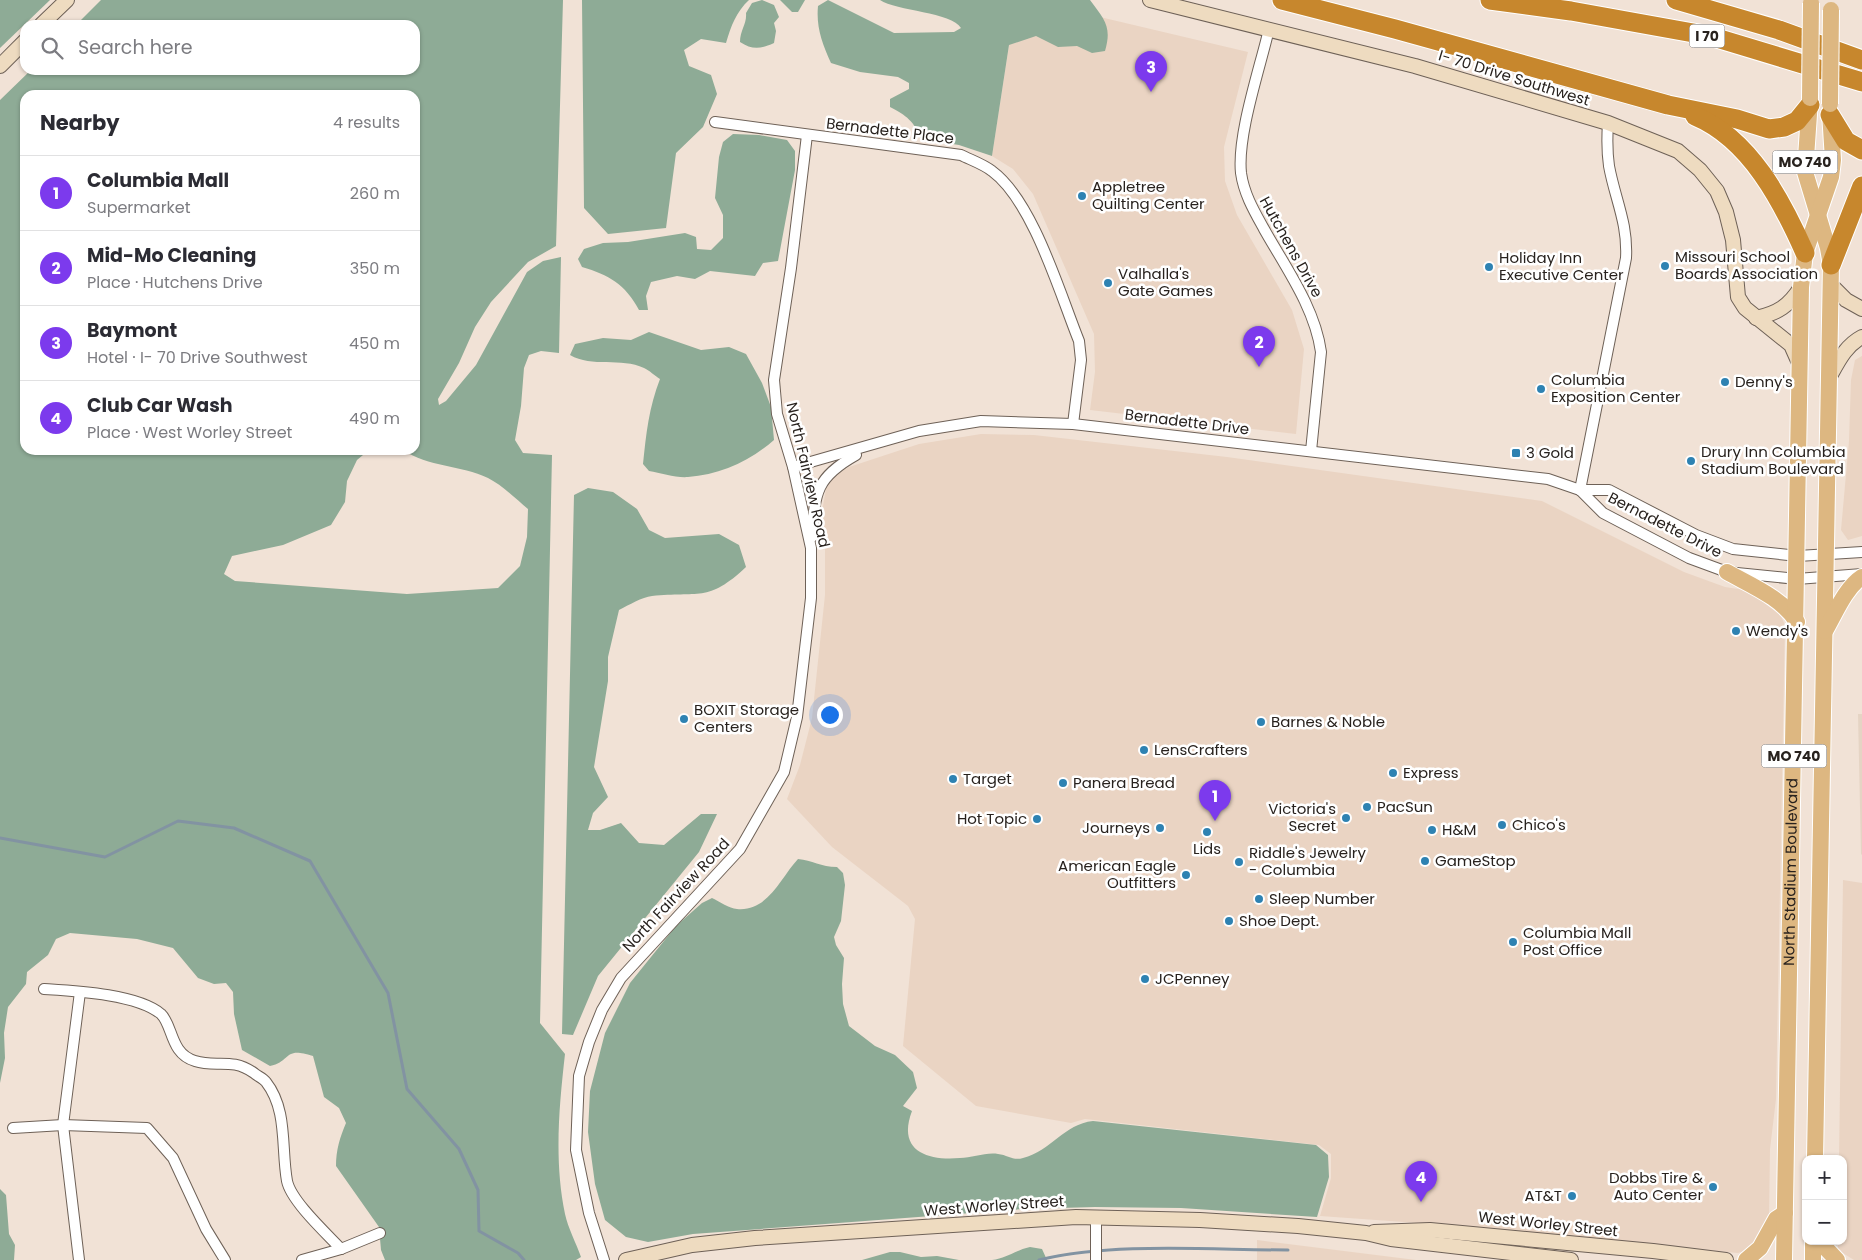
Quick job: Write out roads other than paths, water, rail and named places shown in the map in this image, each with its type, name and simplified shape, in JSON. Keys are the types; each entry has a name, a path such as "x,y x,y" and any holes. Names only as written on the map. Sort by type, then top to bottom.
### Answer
{"highway":[{"path":"1282,0 1395,29 1668,105 1737,119 1769,129 1784,127 1797,122 1810,101"},
{"name":"I 70","path":"1490,0 1571,11 1710,36 1862,82"},
{"name":"I 70","path":"1676,0 1771,27 1862,60"},
{"path":"1668,105 1705,120 1731,138 1767,181 1788,214 1805,253"},
{"path":"1830,110 1846,141 1862,150"},
{"path":"1831,265 1862,186"}],"main road":[{"name":"North Stadium Boulevard","path":"1811,2 1810,101 1806,172 1831,265 1814,1155"},
{"name":"North Stadium Boulevard","path":"1784,1260 1798,556 1801,288 1805,253 1831,177 1833,160 1830,110 1832,5"},
{"path":"1727,572 1787,608 1796,622"},
{"path":"1824,633 1845,597 1862,575"},
{"path":"1746,1260 1760,1248 1776,1219 1785,1214"},
{"path":"1813,1245 1813,1260"},
{"path":"1823,1245 1837,1260"}],"street":[{"path":"46,20 67,0"},
{"name":"I- 70 Drive Southwest","path":"1150,0 1415,66 1608,123 1678,151 1700,170 1717,191 1726,212 1733,240 1734,271 1738,297 1745,308 1756,318 1791,345 1799,362"},
{"name":"Hutchens Drive","path":"1269,29 1240,152 1241,176 1248,199 1310,311 1319,339 1321,352 1311,451"},
{"path":"0,66 20,46"},
{"name":"Bernadette Place","path":"715,122 961,155 992,171 1012,191 1033,227 1079,341 1081,360 1073,424"},
{"path":"1580,490 1626,258 1626,227 1610,168 1607,145 1608,123"},
{"name":"North Fairview Road","path":"604,1260 589,1213 579,1171 576,1126 579,1076 602,1010 621,978 740,849 784,772 799,701 811,598 811,548 793,467 777,414 774,380 791,268 807,135"},
{"path":"1831,285 1846,300 1862,309"},
{"path":"1756,318 1781,310 1791,302 1801,288"},
{"path":"1828,379 1850,345 1862,337"},
{"name":"Bernadette Drive","path":"793,467 872,446 919,431 981,421 1073,424 1548,480 1580,490 1609,490 1717,545 1750,552 1798,556 1862,552"},
{"path":"811,548 814,504 826,476 841,463 872,446"},
{"name":"Bernadette Drive","path":"1580,490 1603,513 1689,558 1727,572 1797,579 1825,579 1862,575"},
{"path":"44,989 80,992 142,1002 163,1015 176,1047 195,1061 228,1063 245,1067 266,1081 280,1112 288,1183 308,1214 341,1249"},
{"path":"79,1260 63,1125 80,992"},
{"path":"13,1128 63,1125 147,1128 173,1158 206,1229 225,1260"},
{"path":"1096,1217 1096,1260"},
{"name":"West Worley Street","path":"626,1260 692,1245 755,1238 1096,1217 1200,1220 1366,1232 1391,1229 1430,1230 1653,1250 1726,1260"},
{"name":"West Worley Street","path":"1366,1232 1391,1240 1571,1260"},
{"path":"302,1260 341,1249 380,1233"}],"waterway":[{"path":"0,838 105,857 178,821 234,828 310,861 388,993 407,1089 459,1149 478,1190 479,1231 518,1253 524,1260"},
{"path":"1039,1260 1068,1254 1130,1249 1288,1250"}],"place":[{"name":"Baymont","path":"1151,92"},
{"name":"Appletree Quilting Center","path":"1082,196"},
{"name":"Missouri School Boards Association","path":"1665,266"},
{"name":"Holiday Inn Executive Center","path":"1489,267"},
{"name":"Valhalla's Gate Games","path":"1108,283"},
{"name":"Mid-Mo Cleaning","path":"1259,367"},
{"name":"Denny's","path":"1725,382"},
{"name":"Columbia Exposition Center","path":"1541,389"},
{"name":"3 Gold","path":"1516,453"},
{"name":"Drury Inn Columbia Stadium Boulevard","path":"1691,461"},
{"name":"Wendy's","path":"1736,631"},
{"name":"BOXIT Storage Centers","path":"684,719"},
{"name":"Barnes & Noble","path":"1261,722"},
{"name":"LensCrafters","path":"1144,750"},
{"name":"Express","path":"1393,773"},
{"name":"Target","path":"953,779"},
{"name":"Panera Bread","path":"1063,783"},
{"name":"PacSun","path":"1367,807"},
{"name":"Victoria's Secret","path":"1346,818"},
{"name":"Hot Topic","path":"1037,819"},
{"name":"Columbia Mall","path":"1215,821"},
{"name":"Chico's","path":"1502,825"},
{"name":"Journeys","path":"1160,828"},
{"name":"H&M","path":"1432,830"},
{"name":"Lids","path":"1207,832"},
{"name":"GameStop","path":"1425,861"},
{"name":"Riddle's Jewelry - Columbia","path":"1239,862"},
{"name":"American Eagle Outfitters","path":"1186,875"},
{"name":"Sleep Number","path":"1259,899"},
{"name":"Shoe Dept.","path":"1229,921"},
{"name":"Columbia Mall Post Office","path":"1513,942"},
{"name":"JCPenney","path":"1145,979"},
{"name":"Dobbs Tire & Auto Center","path":"1713,1187"},
{"name":"AT&T","path":"1572,1196"},
{"name":"Club Car Wash","path":"1421,1202"}]}
